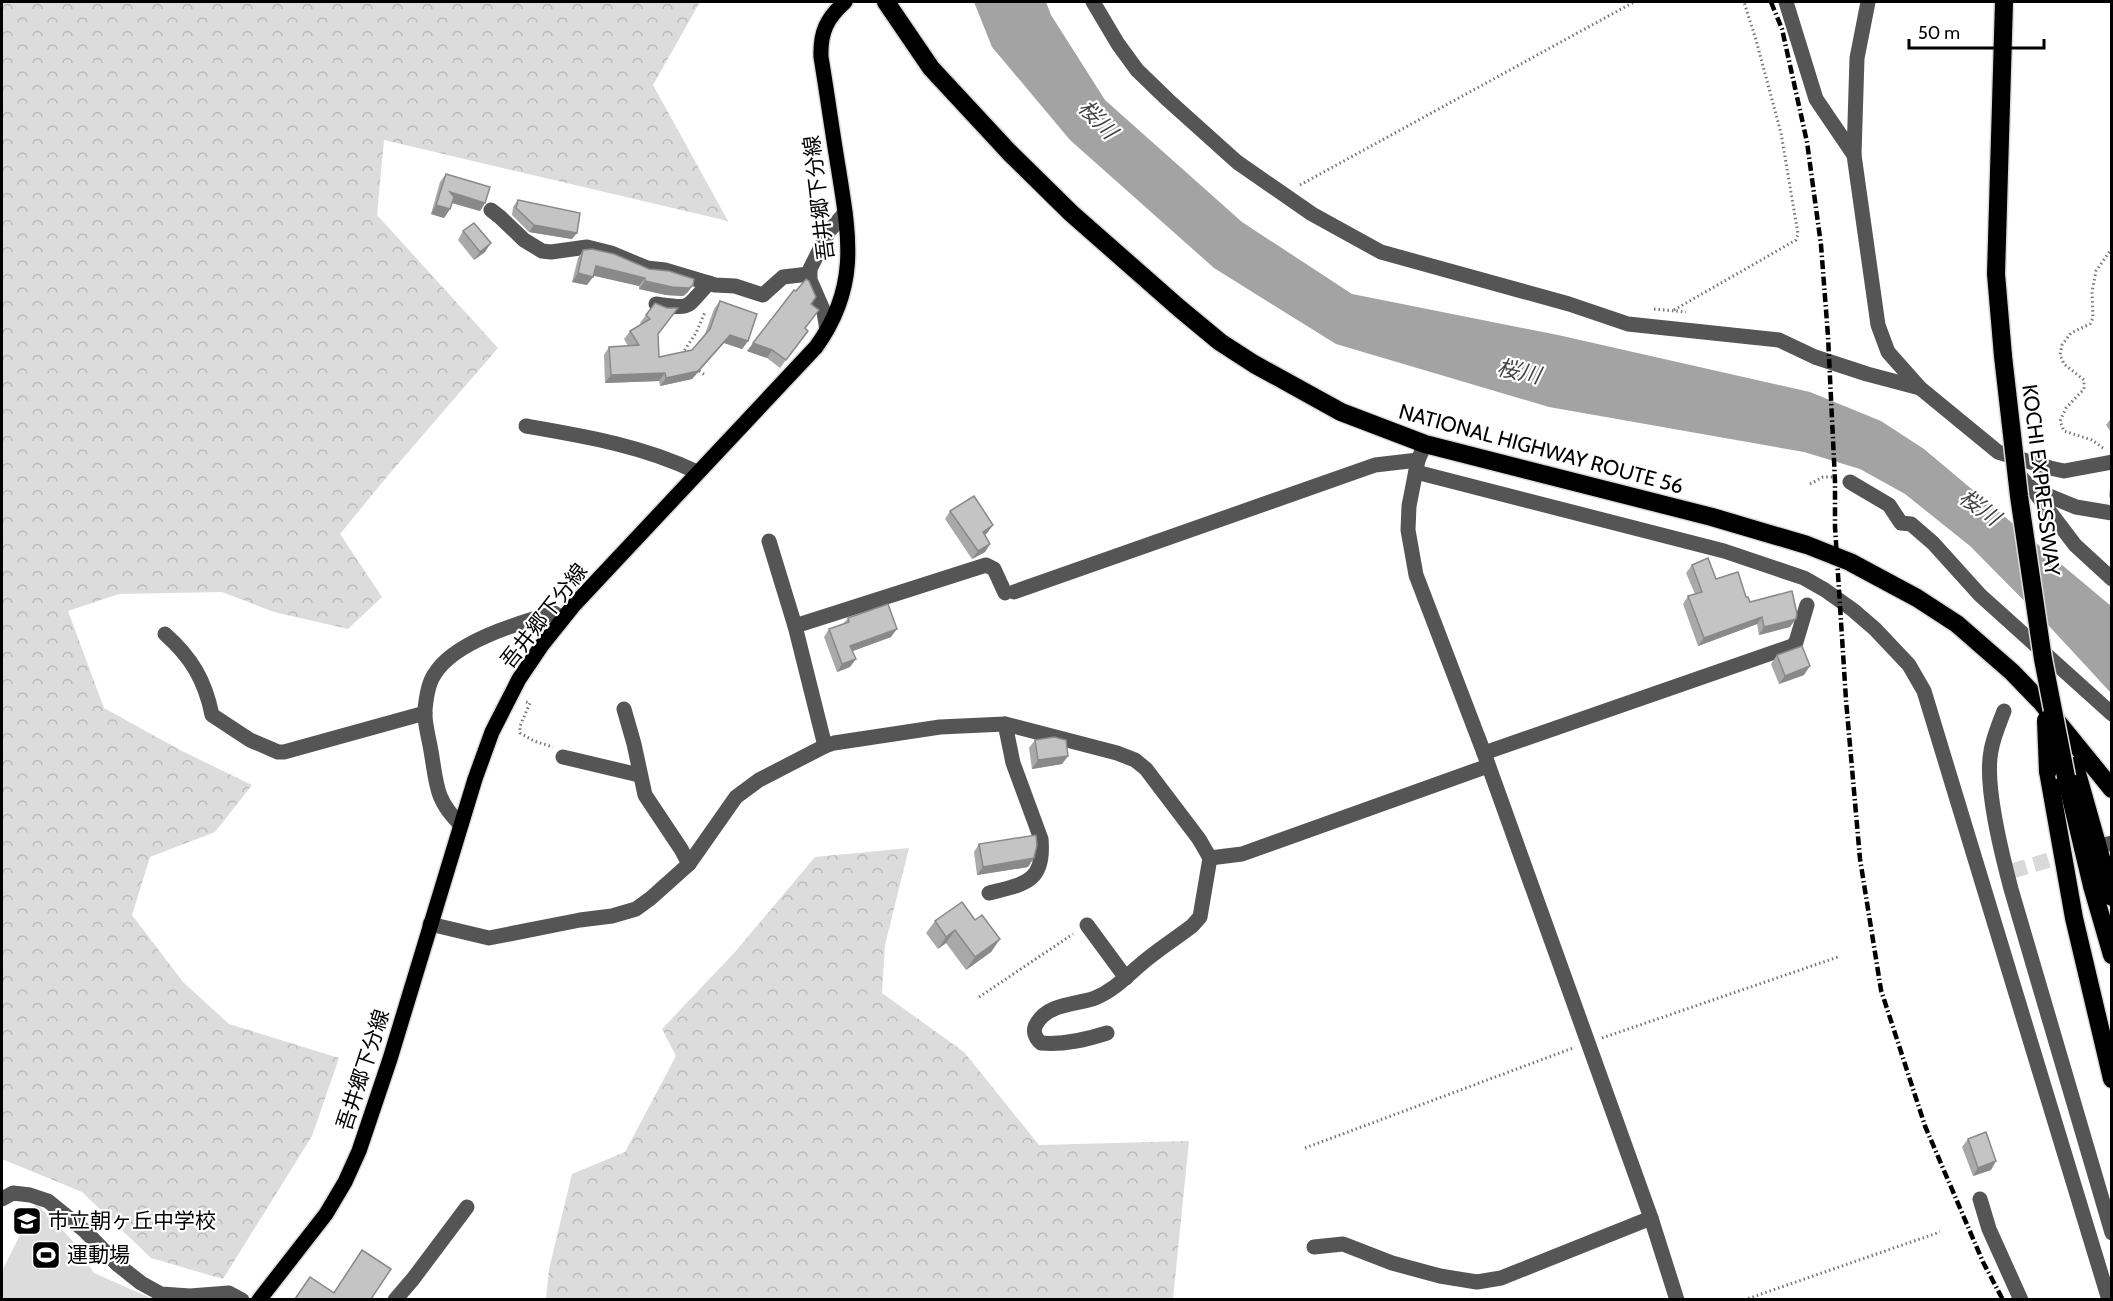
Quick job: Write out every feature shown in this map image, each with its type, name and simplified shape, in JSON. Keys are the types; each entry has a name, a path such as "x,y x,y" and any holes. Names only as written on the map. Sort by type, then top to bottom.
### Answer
{"highway":[{"name":"NATIONAL HIGHWAY ROUTE 56","path":"886,2 931,68 1009,152 1071,213 1212,335 1281,380 1341,412 1420,459 1712,517 1807,544 1850,562 1917,598 1965,630 2012,672 2042,703 2112,789"},
{"name":"KOCHI EXPRESSWAY","path":"2004,2 1996,274 2019,496 2043,658"},
{"path":"2043,658 2048,771 2074,918 2112,1079"},
{"path":"2043,658 2071,771 2092,886 2112,955"},
{"path":"2071,771 2100,846 2112,897"}],"main road":[{"name":"吾井郷下分線","path":"259,1299 326,1214 345,1182 359,1151 390,1059 484,754 510,696 528,665 563,618 816,347 827,330 842,297 848,269 848,230 821,36 837,9 845,2"}],"street":[{"path":"1093,2 1118,44 1137,70 1237,162 1312,214 1381,252 1569,304 1628,324 1779,340 1815,357 1920,388"},
{"path":"1786,2 1816,99 1854,155"},
{"path":"1868,2 1857,58 1854,155 1878,325 1887,352 1920,388 1998,452 2056,470 2074,470 2111,463"},
{"path":"490,210 524,240 542,251 587,247 611,253 636,265 665,270 712,284 735,286 763,295 783,278 809,274"},
{"path":"827,330 824,312 812,287 809,274 829,231 845,213"},
{"path":"656,304 687,307 712,284"},
{"path":"526,426 584,436 639,450 697,472"},
{"path":"1988,444 2032,489 2075,545 2112,579"},
{"path":"1420,459 1409,506 1408,530 1416,575 1486,759 1651,1218 1677,1299"},
{"path":"795,626 986,565 994,568 1009,592 1376,465 1420,459 1724,551 1804,578 1853,609 1909,665 1924,691 2109,1299"},
{"path":"1850,482 1889,505 1901,523 1911,524 1933,543 1980,595 2112,714"},
{"path":"2032,489 2076,507 2112,513"},
{"path":"769,541 795,626 825,746"},
{"path":"1210,858 1242,854 1486,759 1792,646 1796,642 1807,605"},
{"path":"461,825 449,814 440,799 425,713 432,676 443,662 460,649 521,622 554,612 563,618"},
{"path":"165,634 189,657 208,694 212,715 250,740 278,752 425,713"},
{"path":"624,709 645,795 689,864"},
{"path":"2004,711 1991,751 1989,775 2009,872 2112,1233"},
{"path":"989,893 1028,881 1040,868 1042,851 1041,839 1013,763 1005,724"},
{"path":"430,924 489,938 612,916 636,909 689,864 736,797 759,780 825,746 940,727 1005,724 1080,742 1135,760 1153,778 1199,838 1210,858 1200,917 1192,926 1139,965 1126,978 1096,998 1062,1006 1046,1013 1036,1023 1034,1030 1036,1038 1041,1043 1050,1044 1085,1040 1107,1033"},
{"path":"563,757 639,775"},
{"path":"1982,880 2009,872"},
{"path":"1087,925 1126,978"},
{"path":"2,1199 13,1193 30,1194 48,1201 85,1231 117,1264 141,1283 161,1294 190,1296 229,1293 243,1299"},
{"path":"1980,1199 1993,1238 2021,1299"},
{"path":"395,1299 413,1279 467,1207"},
{"path":"1314,1247 1344,1244 1392,1263 1440,1276 1477,1282 1501,1278 1651,1218"}],"path":[{"path":"1299,186 1634,2"},
{"path":"1674,310 1796,240 1798,234 1781,133 1744,2"},
{"path":"2111,463 2101,445 2064,431 2060,422 2066,408 2084,388 2084,380 2064,363 2060,355 2062,345 2071,333 2090,324 2093,318 2092,292 2096,271 2112,248"},
{"path":"686,359 681,355 696,333 712,284"},
{"path":"699,371 705,375"},
{"path":"1810,484 1823,477 1836,477 1850,482"},
{"path":"522,700 530,703 520,726 520,733 554,748 563,757"},
{"path":"980,997 1087,925"},
{"path":"1305,1148 1588,1042 1838,957"},
{"path":"1744,1299 1940,1232"}],"green space":[{"path":"2,2 700,2 653,85 728,221 384,140 377,215 498,348 340,534 382,597 348,629 274,612 222,592 119,594 68,611 104,708 182,751 252,785 215,832 150,857 132,915 183,982 229,1024 339,1058 312,1136 223,1279 151,1258 82,1192 2,1159"},
{"path":"909,848 885,945 882,993 964,1052 1039,1145 1189,1141 1173,1299 546,1299 549,1269 572,1174 625,1152 676,1056 662,1029 735,952 815,857"},
{"name":"運動場","path":"36,1203 71,1239 94,1273 153,1299 2,1299 2,1271"}],"water":[{"name":"桜川","path":"974,2 1046,2 1051,15 1105,100 1242,222 1352,294 1558,335 1810,392 1881,421 1924,449 2111,606 2111,693 1970,546 1905,494 1860,469 1804,452 1549,407 1336,344 1214,268 1070,140 992,47"}],"building":[{"path":"446,174 490,187 485,203 450,192 454,197 450,209 436,205"},
{"path":"518,200 580,213 577,233 534,225 516,208"},
{"path":"474,223 491,243 480,252 463,231"},
{"path":"592,249 614,254 649,269 669,271 694,279 693,285 689,288 672,287 596,266 593,277 578,273 583,250"},
{"path":"806,279 816,297 811,304 819,310 805,328 808,331 786,360 772,350 753,343 794,290 796,291"},
{"path":"720,301 757,314 748,341 730,335 698,371 666,378 665,373 611,375 609,347 639,345 630,331 650,319 646,315 655,303 667,308 678,308 658,334 659,357 692,350 710,329"},
{"path":"974,496 993,525 983,532 990,544 978,551 950,511"},
{"path":"1708,558 1716,579 1738,572 1746,597 1750,602 1792,591 1796,619 1764,627 1762,617 1704,638 1688,596 1702,592 1692,565"},
{"path":"888,604 897,629 850,646 856,659 842,664 829,629 849,622 848,618"},
{"path":"1802,646 1810,666 1785,676 1777,655"},
{"path":"1054,737 1066,740 1068,756 1038,760 1035,740"},
{"path":"1036,835 1037,845 1034,858 983,867 979,844"},
{"path":"962,902 975,920 982,915 1000,939 975,957 955,930 946,937 935,921"},
{"path":"1986,1132 1996,1161 1978,1168 1968,1139"},
{"path":"362,1250 391,1269 371,1299 295,1299 310,1277 334,1293"}],"tunnel":[{"path":"2012,871 2090,848"}],"railway":[{"path":"1771,2 1782,29 1807,142 1821,245 1828,336 1835,527 1846,700 1860,859 1881,990 1925,1126 1983,1262 2003,1300"}],"place":[{"name":"市立朝ヶ丘中学校","path":"27,1221"},
{"name":"運動場","path":"46,1255"}]}
